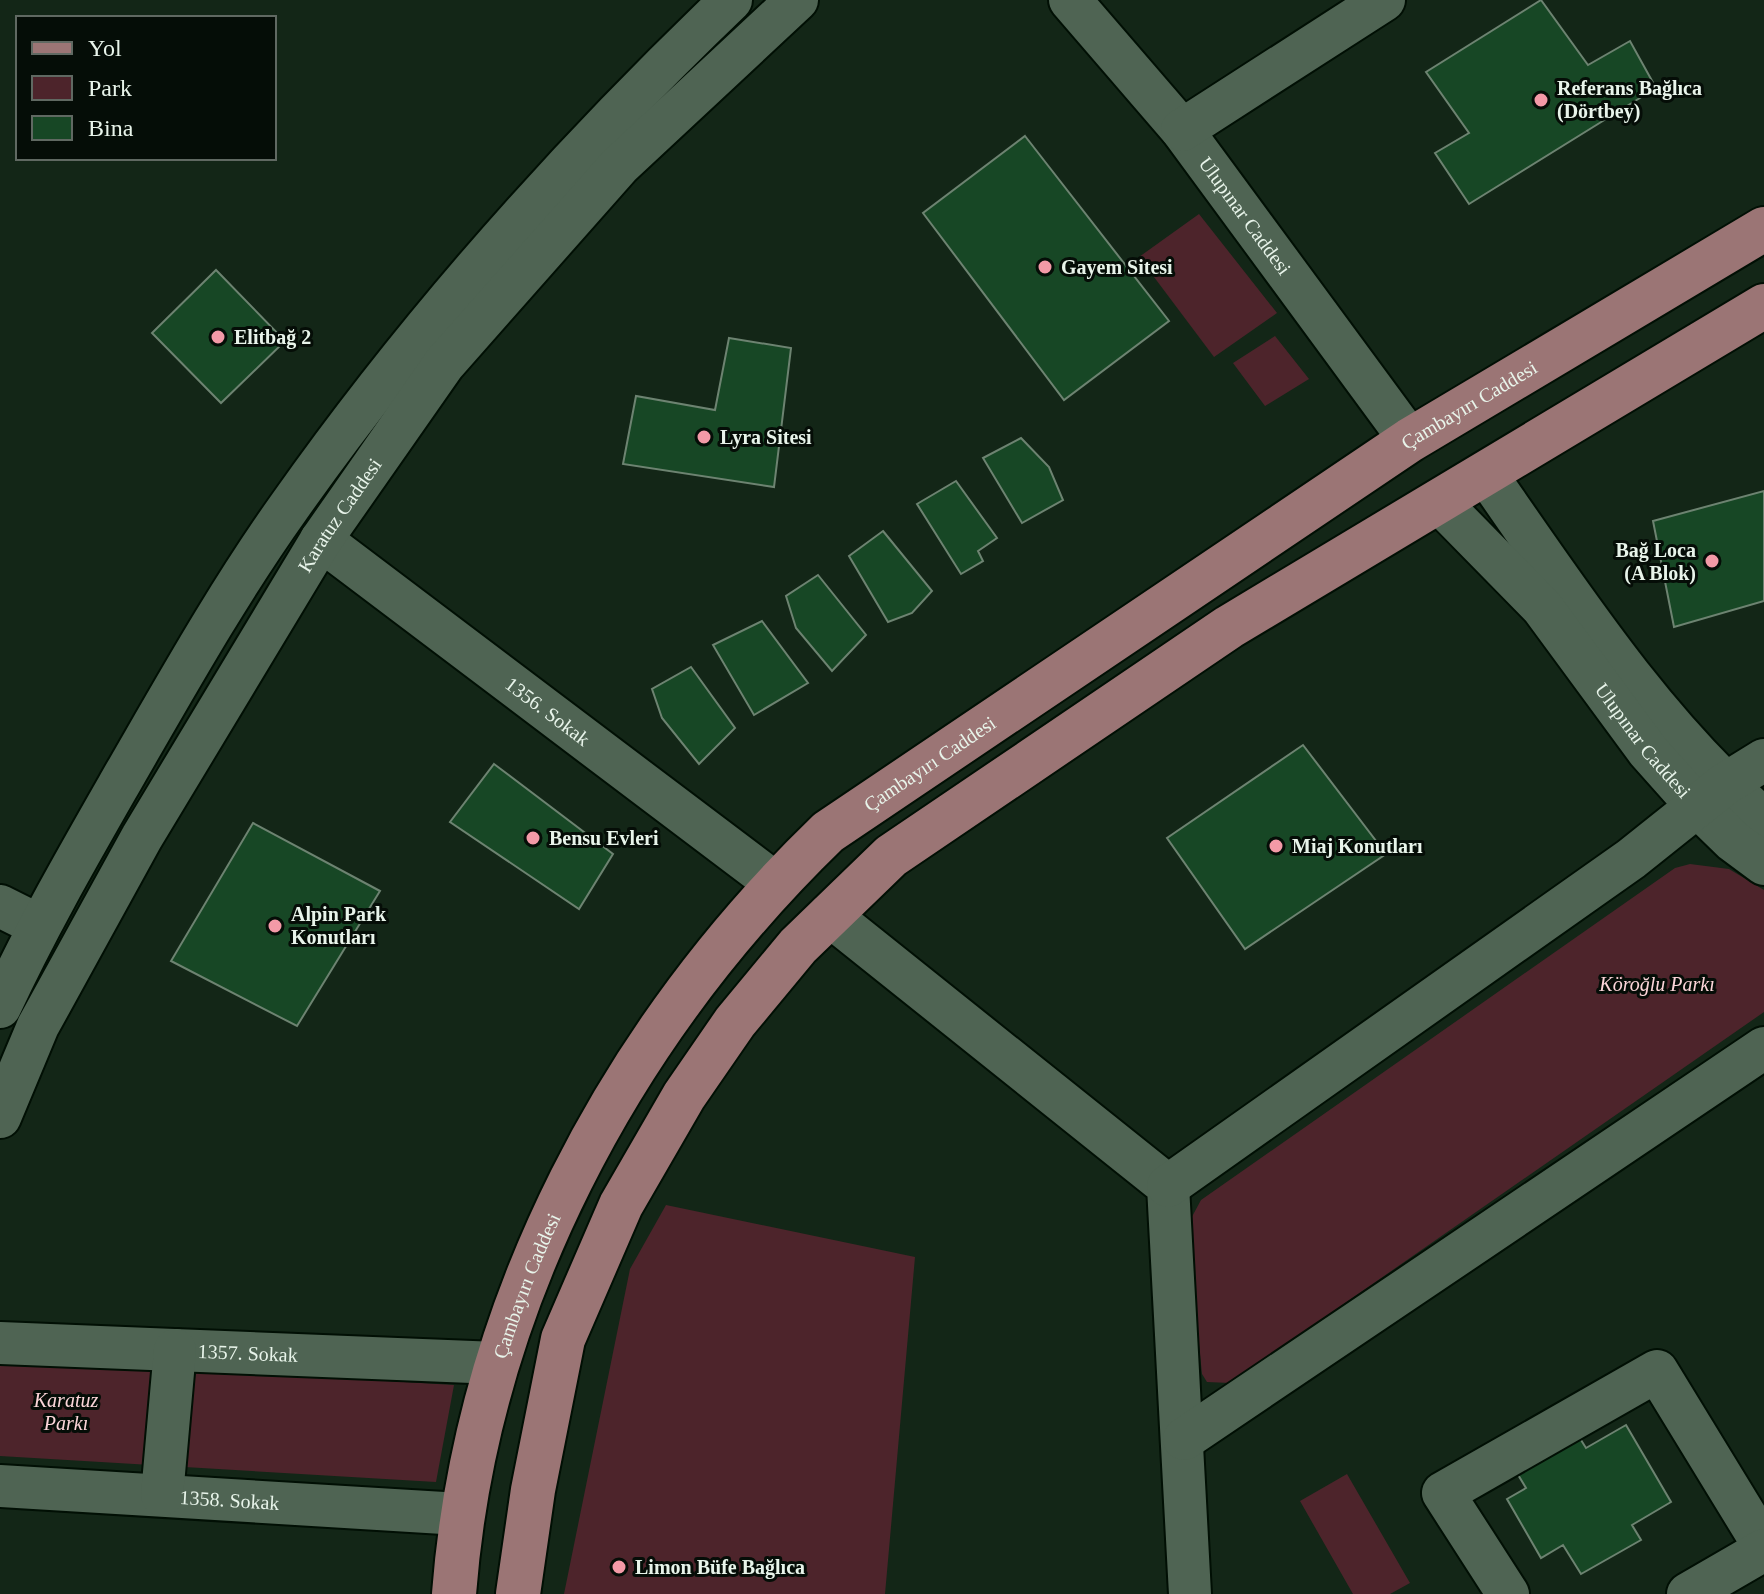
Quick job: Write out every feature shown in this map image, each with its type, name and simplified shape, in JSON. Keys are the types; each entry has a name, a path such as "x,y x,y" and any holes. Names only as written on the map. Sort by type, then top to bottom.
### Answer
{"main road":[{"name":"Çambayırı Caddesi","path":"454,1594 460,1514 497,1363 525,1281 558,1203 601,1120 676,1006 775,883 828,832 1410,440 1764,229"},
{"path":"518,1594 533,1490 563,1339 621,1205 684,1096 735,1022 798,946 891,856 1229,627 1764,306"}],"street":[{"path":"0,1007 38,925 159,715 288,508 471,274 651,76 731,0"},
{"name":"Karatuz Caddesi","path":"0,1117 38,1026 142,837 321,540 444,364 619,166 797,0"},
{"name":"Ulupınar Caddesi","path":"1070,0 1182,130 1410,440"},
{"path":"1182,130 1384,0"},
{"name":"Ulupınar Caddesi","path":"1486,474 1671,727 1711,795 1733,841 1764,864"},
{"name":"Ulupınar Caddesi","path":"1438,501 1542,607 1648,751 1711,795 1764,819"},
{"name":"1356. Sokak","path":"321,540 775,883"},
{"path":"1168,1186 1631,859 1711,795 1764,760"},
{"path":"0,906 38,925"},
{"path":"829,915 1168,1186 1190,1594"},
{"path":"1184,1439 1764,1048"},
{"name":"1357. Sokak","path":"0,1343 497,1363"},
{"path":"162,1495 175,1350"},
{"path":"1508,1594 1443,1493 1657,1371 1764,1548 1688,1594"},
{"name":"1358. Sokak","path":"0,1486 460,1514"}],"green space":[{"path":"1199,214 1277,313 1214,357 1139,257"},
{"path":"1275,336 1309,379 1265,406 1233,363"},
{"name":"Köroğlu Parkı","path":"1690,864 1729,869 1764,890 1764,1012 1230,1383 1207,1382 1202,1374 1187,1226 1201,1200 1675,868"},
{"path":"666,1205 915,1257 885,1594 564,1594 630,1269"},
{"name":"Karatuz Parkı","path":"0,1358 454,1385 436,1482 0,1456"},
{"path":"1347,1474 1410,1583 1390,1594 1353,1594 1300,1501"}],"building":[{"name":"Referans Bağlıca (Dörtbey)","path":"1541,0 1588,65 1630,41 1656,88 1469,204 1435,153 1469,133 1426,72"},
{"name":"Gayem Sitesi","path":"1025,136 1169,321 1064,400 923,213"},
{"name":"Elitbağ 2","path":"216,270 285,341 221,403 152,333"},
{"name":"Lyra Sitesi","path":"729,338 791,348 774,487 623,464 636,396 715,410"},
{"path":"1021,438 1049,467 1063,500 1022,523 983,458"},
{"path":"956,481 997,538 978,551 983,561 961,574 917,504"},
{"name":"Bağ Loca (A Blok)","path":"1764,491 1764,601 1674,627 1653,521"},
{"path":"883,531 932,591 912,613 888,622 849,556"},
{"path":"818,575 866,635 832,671 796,628 786,596"},
{"path":"762,621 808,683 754,715 713,645"},
{"path":"691,667 735,728 699,764 662,718 652,689"},
{"name":"Miaj Konutları","path":"1303,745 1386,854 1245,949 1167,838"},
{"name":"Bensu Evleri","path":"494,764 613,854 579,909 450,822"},
{"name":"Alpin Park Konutları","path":"253,823 380,891 297,1026 171,961"},
{"path":"1626,1425 1671,1502 1632,1525 1641,1540 1581,1574 1563,1545 1541,1558 1507,1499 1526,1488 1514,1468 1576,1432 1586,1448"}],"place":[{"name":"Referans Bağlıca (Dörtbey)","path":"1541,100"},
{"name":"Gayem Sitesi","path":"1045,267"},
{"name":"Elitbağ 2","path":"218,337"},
{"name":"Lyra Sitesi","path":"704,437"},
{"name":"Bağ Loca (A Blok)","path":"1712,561"},
{"name":"Bensu Evleri","path":"533,838"},
{"name":"Miaj Konutları","path":"1276,846"},
{"name":"Alpin Park Konutları","path":"275,926"},
{"name":"Limon Büfe Bağlıca","path":"619,1567"}]}
